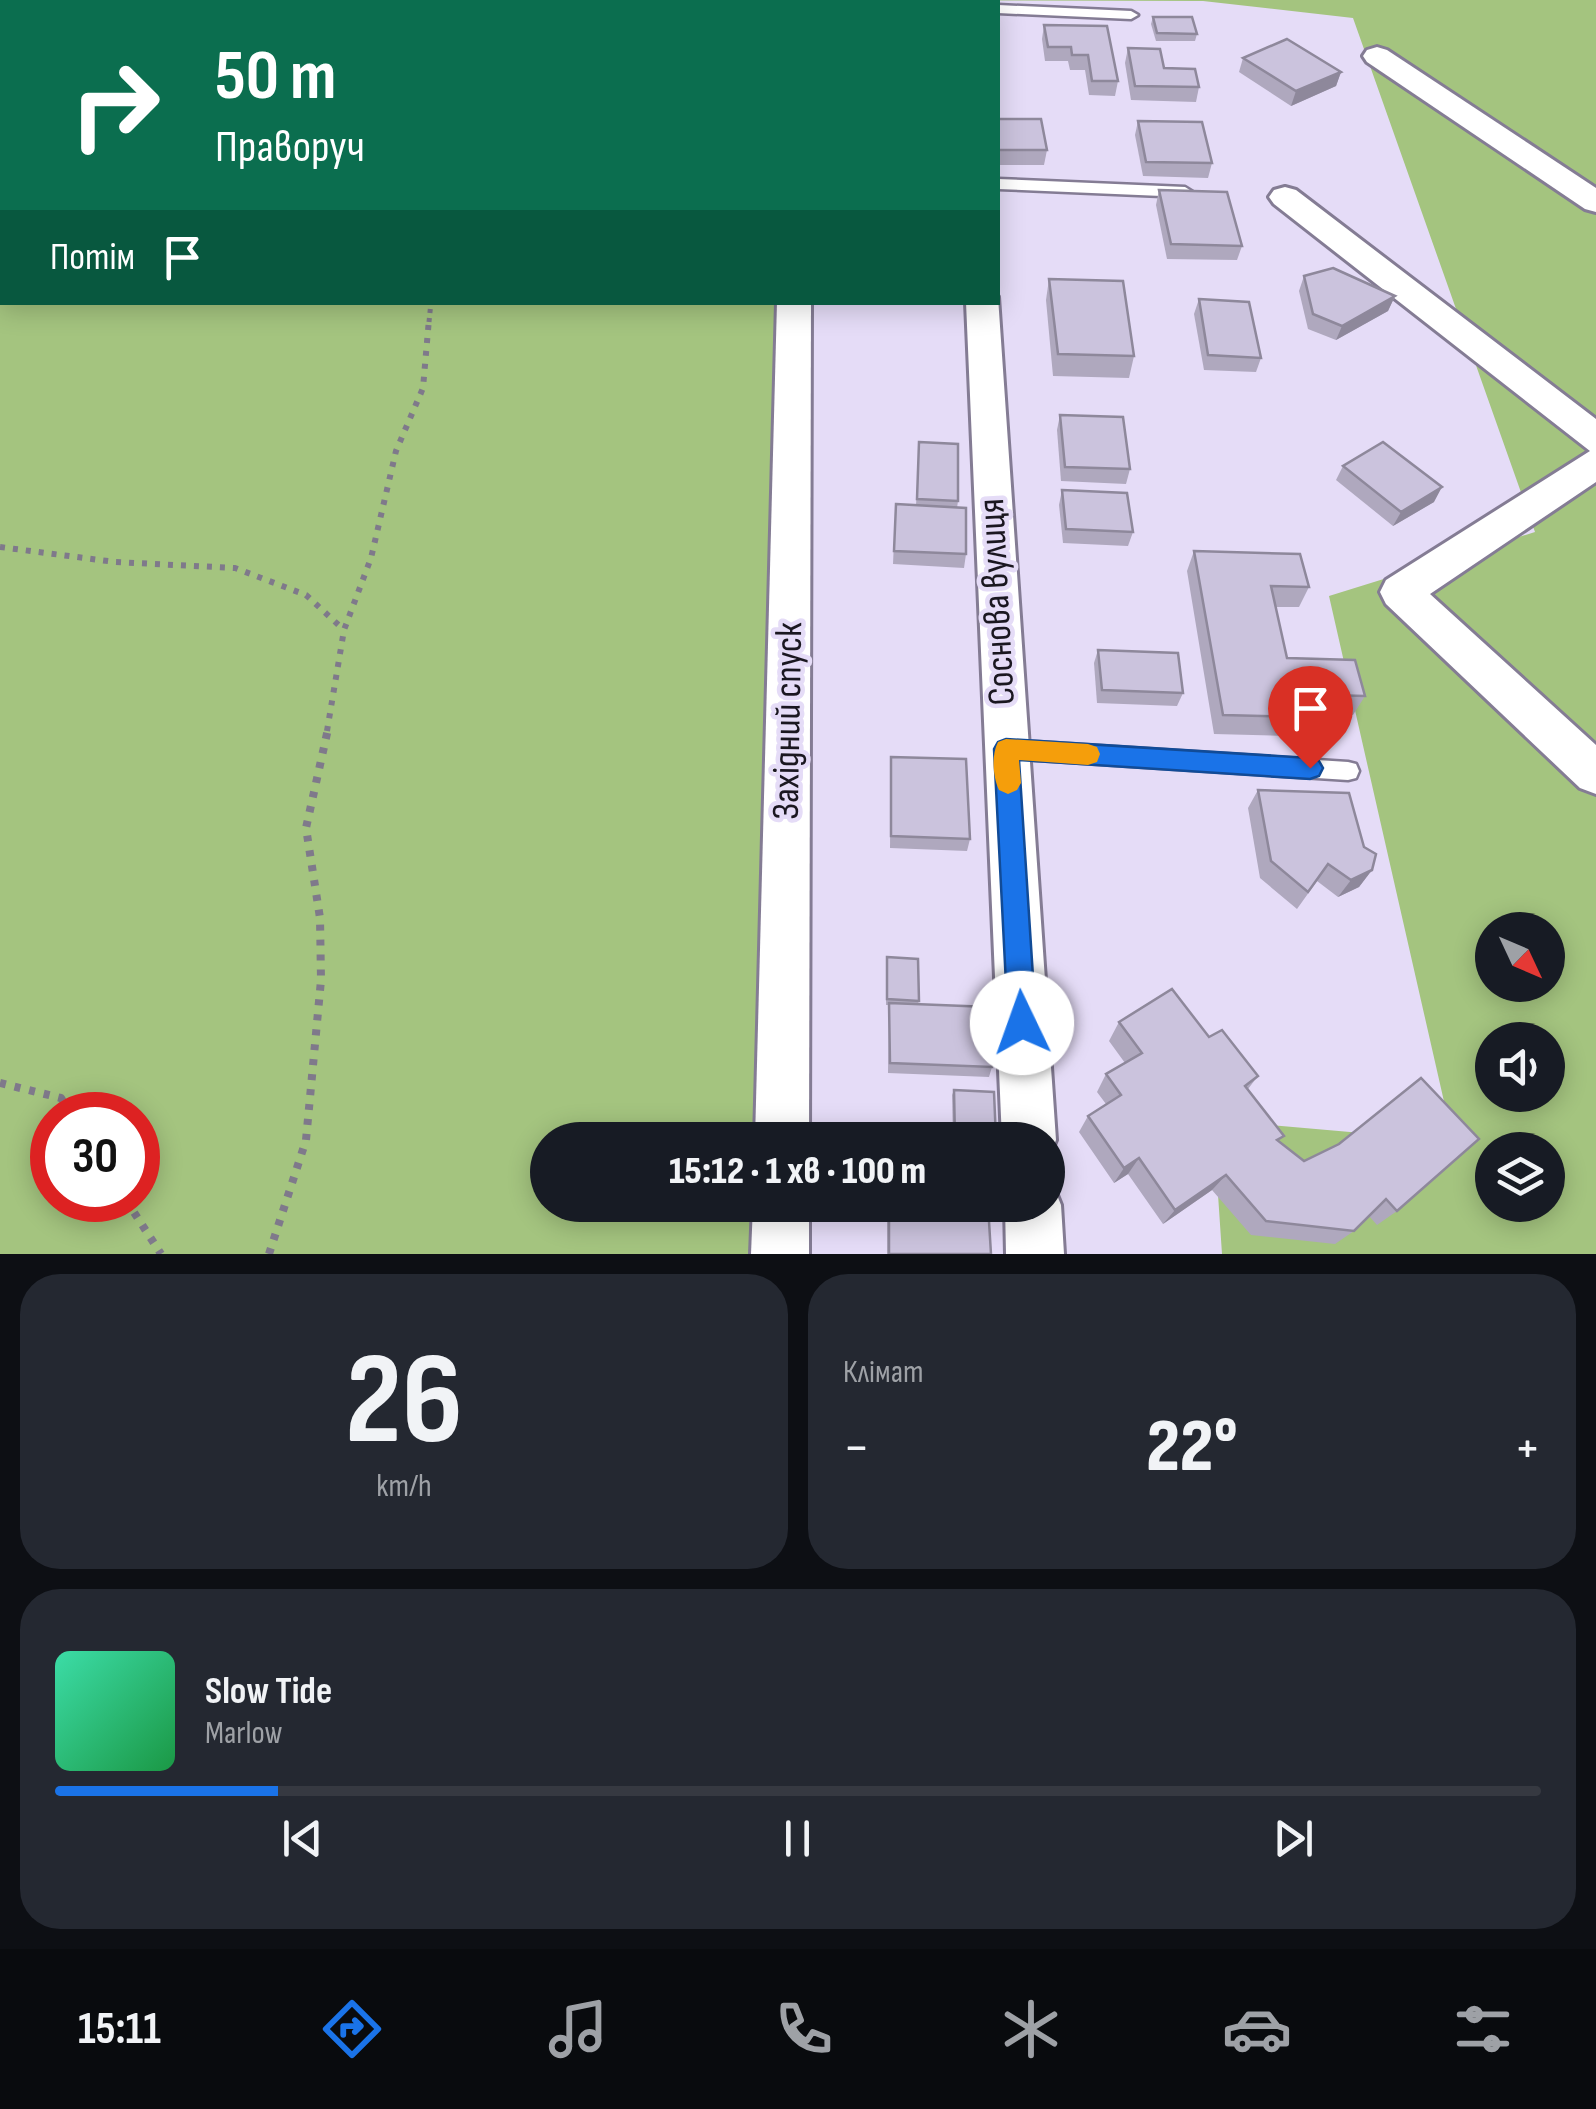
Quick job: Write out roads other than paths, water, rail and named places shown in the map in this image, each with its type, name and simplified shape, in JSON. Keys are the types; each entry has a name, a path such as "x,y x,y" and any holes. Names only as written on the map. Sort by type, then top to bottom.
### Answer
{"street":[{"path":"1377,56 1596,202"},
{"path":"1285,197 1596,438"},
{"name":"Західний спуск","path":"782,1122 794,305"},
{"name":"Соснова вулиця","path":"982,305 1028,1122"},
{"path":"1596,463 1401,592 1596,774"},
{"path":"780,1254 781,1222"},
{"path":"1033,1222 1035,1254"}],"lane":[{"path":"1000,9 1132,15"},
{"path":"1000,184 1208,193"},
{"path":"1006,749 1348,771"}]}
